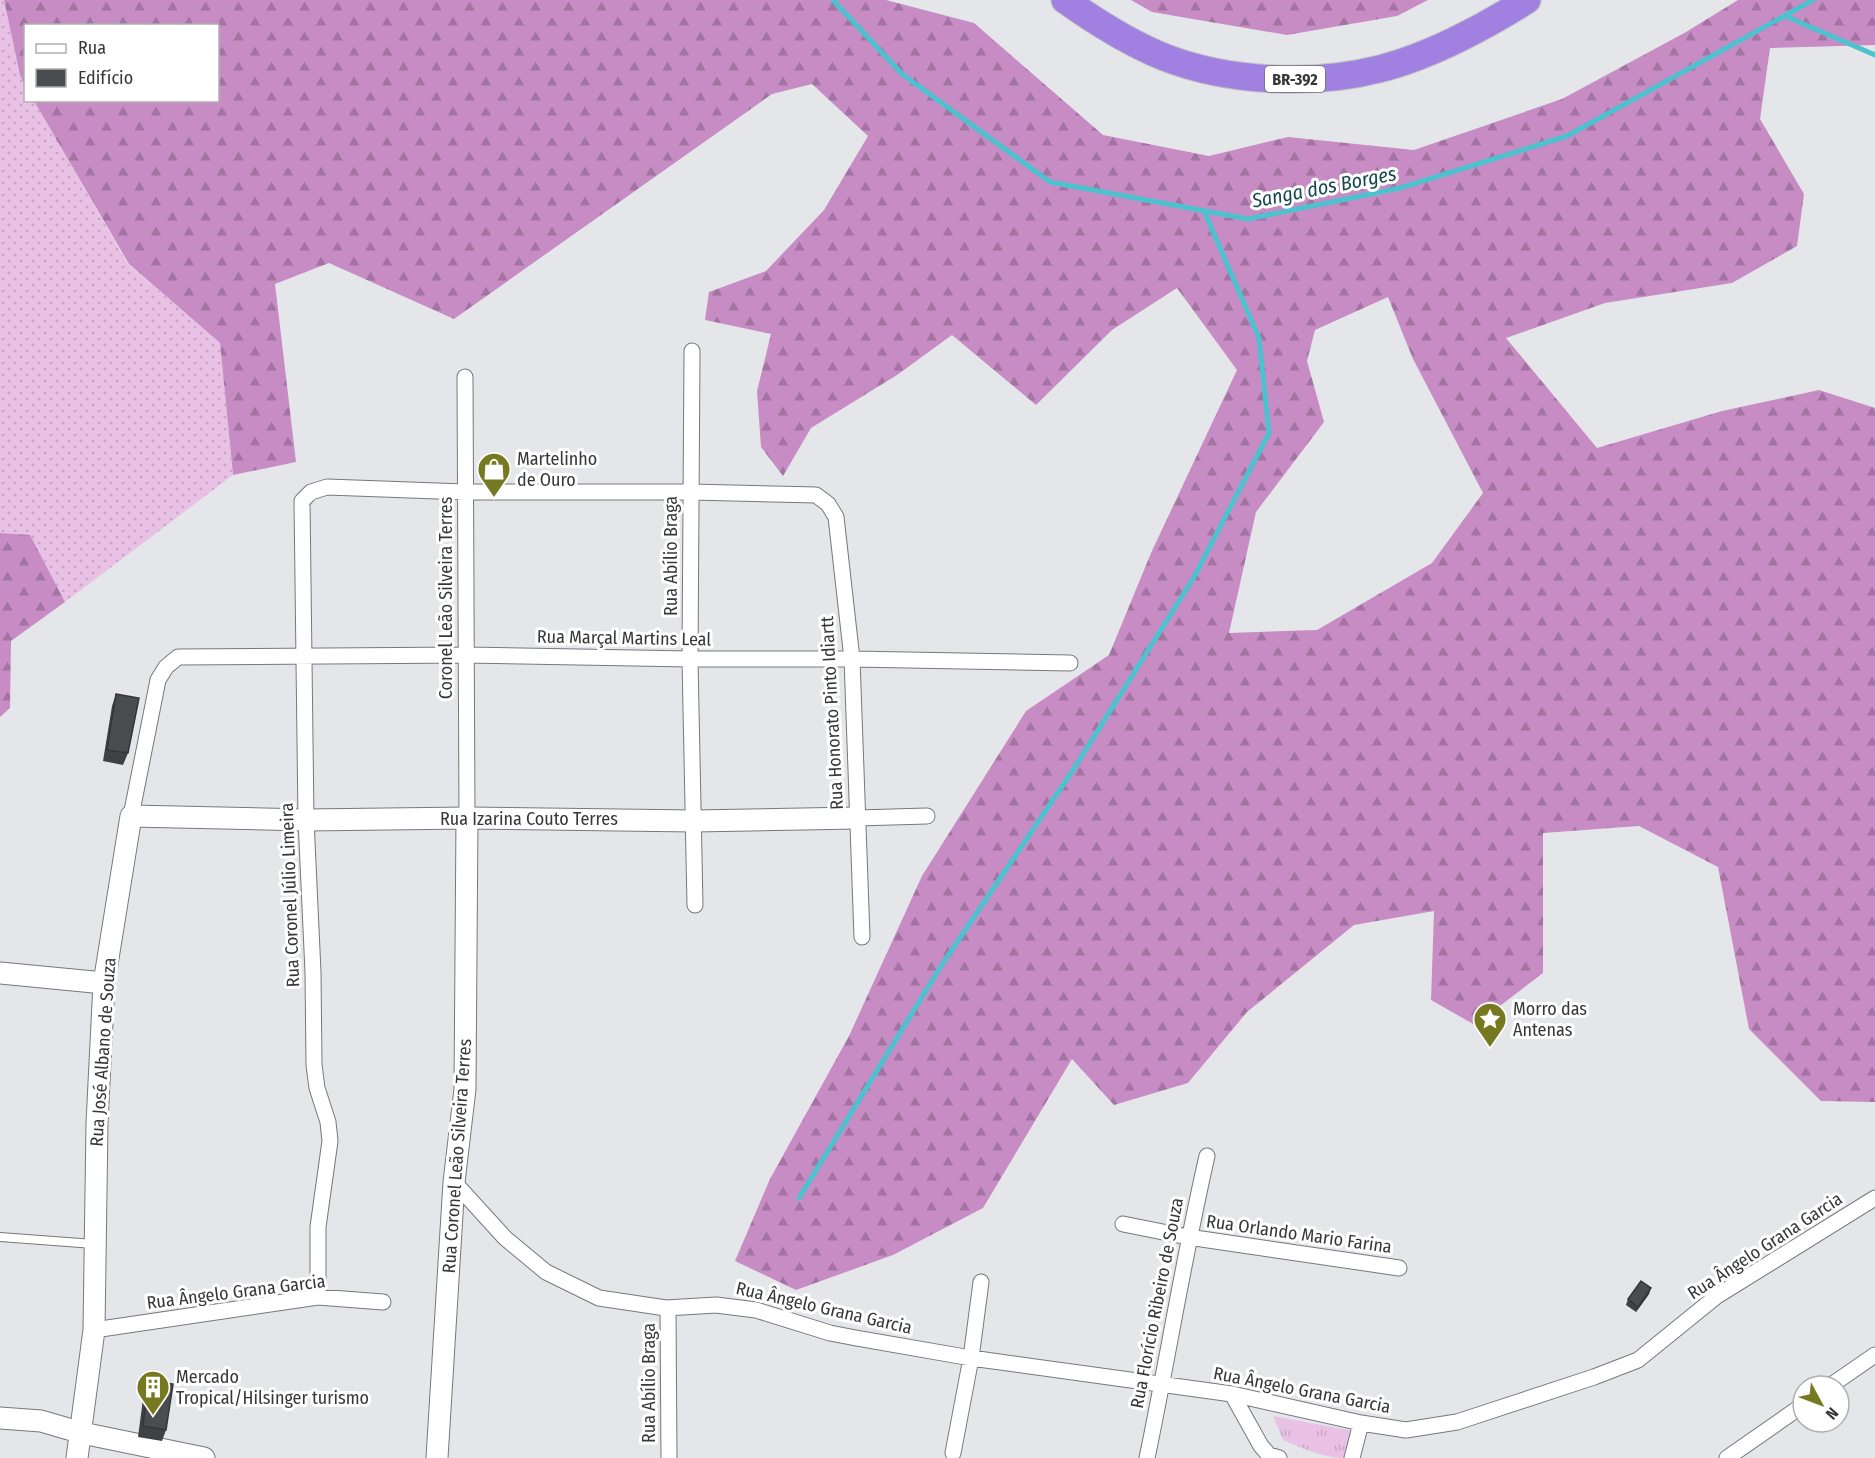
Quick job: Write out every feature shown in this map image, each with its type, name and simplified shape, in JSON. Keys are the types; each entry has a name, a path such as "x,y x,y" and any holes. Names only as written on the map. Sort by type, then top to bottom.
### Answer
{"highway":[{"name":"BR-392","path":"1065,0 1137,45 1165,57 1236,76 1284,79 1332,77 1379,69 1422,54 1475,30 1527,0"}],"street":[{"name":"Rua Abílio Braga","path":"692,351 690,660 695,904"},
{"name":"Coronel Leão Silveira Terres","path":"465,377 467,818"},
{"name":"Rua Coronel Júlio Limeira","path":"318,1298 318,1227 330,1141 328,1122 317,1088 314,1065 313,972 306,820 302,501 311,492 327,487 465,492"},
{"path":"465,492 690,492"},
{"name":"Rua Honorato Pinto Idiartt","path":"690,492 816,495 828,504 836,517 852,659 862,937"},
{"name":"Rua Marçal Martins Leal","path":"178,657 466,655 690,660 852,659 1070,663"},
{"name":"Rua José Albano de Souza","path":"77,1458 94,1330 97,1123 104,983 131,816 158,680 166,668 178,657"},
{"name":"Rua Izarina Couto Terres","path":"131,816 306,820 467,818 694,821 927,816"},
{"name":"Rua Coronel Leão Silveira Terres","path":"437,1458 454,1182 465,1089 467,818"},
{"path":"0,973 104,983"},
{"name":"Rua Florício Ribeiro de Souza","path":"1147,1458 1188,1237 1207,1156"},
{"name":"Rua Ângelo Grana Garcia","path":"454,1182 505,1238 546,1272 599,1298 668,1308 716,1305 756,1310 830,1333 971,1359 1232,1394 1361,1423 1406,1430 1457,1422 1594,1377 1638,1360 1717,1296 1875,1197"},
{"name":"Rua Orlando Mario Farina","path":"1123,1224 1188,1237 1399,1268"},
{"path":"953,1453 971,1359 981,1282"},
{"name":"Rua Ângelo Grana Garcia","path":"94,1330 318,1298 382,1302"},
{"name":"Rua Abílio Braga","path":"668,1308 669,1458"},
{"path":"1847,1374 1875,1355"},
{"path":"1232,1394 1261,1446 1269,1455 1279,1458"},
{"path":"1727,1458 1791,1413"},
{"path":"0,1418 41,1421 82,1433 204,1458"},
{"path":"1352,1458 1361,1423"}],"lane":[{"path":"0,1237 95,1244"}],"green space":[{"path":"0,0 4,0 20,75 24,83 24,102 35,102 128,264 220,343 233,475 65,602 30,536 0,533"},
{"path":"4,0 886,0 974,23 1103,135 1209,156 1288,137 1414,150 1562,99 1686,32 1738,0 1875,0 1875,45 1770,48 1760,119 1804,194 1797,246 1732,283 1605,303 1506,338 1597,448 1722,411 1819,390 1875,408 1875,1102 1821,1101 1749,1029 1718,867 1639,826 1543,833 1543,973 1475,1025 1431,1000 1434,911 1354,925 1247,1012 1188,1083 1114,1105 1072,1059 983,1208 893,1255 796,1290 735,1261 770,1179 849,1036 922,876 1026,711 1109,655 1151,553 1237,370 1177,288 1112,330 1036,405 952,335 897,375 811,428 783,476 761,447 757,391 771,334 705,320 709,292 766,271 824,210 868,136 812,84 772,94 454,319 329,263 275,284 296,462 233,475 220,343 129,264 35,102 219,102 219,24 24,24 24,83 20,75","holes":["1388,297 1413,359 1483,493 1432,563 1317,630 1229,633 1256,512 1324,422 1307,361 1315,330"]},
{"path":"1131,0 1428,0 1397,16 1287,35 1152,12"},
{"path":"0,533 30,535 65,602 11,641 10,708 0,717"},
{"path":"1273,1416 1354,1431 1347,1458 1322,1455 1283,1440"}],"building":[{"path":"116,694 139,698 128,753 107,750"},
{"path":"1641,1281 1651,1288 1638,1307 1628,1299"},
{"name":"Mercado Tropical/Hilsinger turismo","path":"148,1380 173,1384 166,1430 143,1426"}],"waterway":[{"name":"Sanga dos Borges","path":"833,0 902,74 1050,182 1248,219 1400,188 1567,136 1813,0"},
{"path":"1785,16 1875,55"},
{"path":"799,1198 941,966 1075,767 1194,577 1269,433 1259,338 1204,211"}],"place":[{"name":"Martelinho de Ouro","path":"494,498"},
{"name":"Morro das Antenas","path":"1490,1048"},
{"name":"Mercado Tropical/Hilsinger turismo","path":"153,1416"}]}
